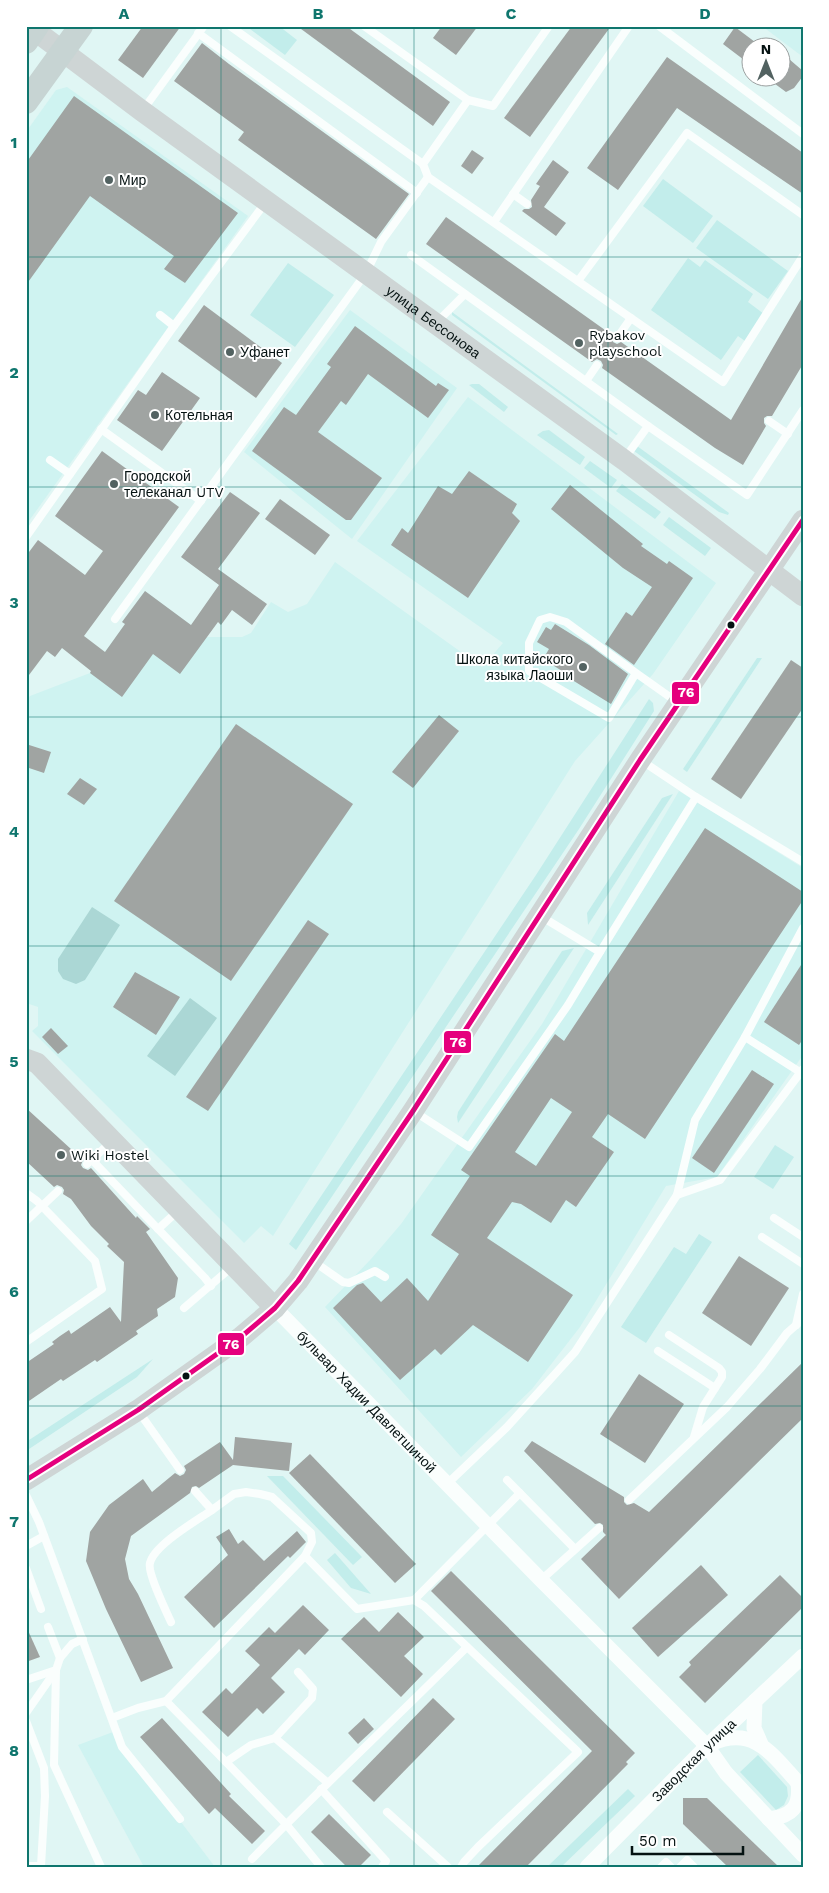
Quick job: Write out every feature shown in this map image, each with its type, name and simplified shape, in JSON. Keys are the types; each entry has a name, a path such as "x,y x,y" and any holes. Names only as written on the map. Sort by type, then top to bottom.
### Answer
{"main road":[{"path":"26,102 81,26"}],"street":[{"name":"улица Бессонова","path":"32,31 624,460 803,596"},
{"path":"26,1480 138,1410 241,1338 275,1308 313,1261 413,1111 640,760 803,520"},
{"name":"бульвар Хадии Давлетшиной","path":"26,1059 37,1063 541,1580 707,1746 726,1773 803,1854"},
{"name":"Заводская улица","path":"587,1867 707,1746 803,1656"},
{"path":"754,1702 754,1728 761,1744 800,1785 798,1799 791,1812 783,1817 769,1818"},
{"path":"707,1746 721,1739 734,1738 746,1739 761,1744"}],"lane":[{"path":"142,111 204,26"},
{"path":"230,26 423,164 428,177 724,382 803,256"},
{"path":"364,26 468,100 493,106 550,26"},
{"path":"494,222 629,26"},
{"path":"659,26 803,134"},
{"path":"198,33 417,192"},
{"path":"423,164 468,100"},
{"path":"578,281 687,133 803,214"},
{"path":"115,619 366,273 381,242 428,177"},
{"path":"513,194 527,204"},
{"path":"26,537 174,326 266,202"},
{"path":"411,255 747,495 803,410"},
{"path":"435,324 465,294"},
{"path":"160,314 174,326"},
{"path":"616,338 631,318"},
{"path":"586,381 597,365"},
{"path":"769,421 788,434"},
{"path":"624,460 648,426"},
{"path":"101,429 201,501"},
{"path":"50,460 70,474"},
{"path":"636,673 609,718 529,671 529,643 540,620 550,617 566,622 679,703"},
{"path":"640,760 696,797 803,862"},
{"path":"413,1111 469,1147 568,1005 696,797"},
{"path":"540,916 600,952"},
{"path":"447,1484 507,1427 575,1352 677,1195 695,1120 745,1037 803,928"},
{"path":"677,1195 720,1180 802,1072 745,1037"},
{"path":"112,1141 89,1162 158,1229 211,1286"},
{"path":"26,1221 58,1191"},
{"path":"26,1193 43,1207 95,1261 102,1290 26,1342"},
{"path":"158,1229 179,1210"},
{"path":"774,1218 803,1236"},
{"path":"762,1237 803,1264"},
{"path":"313,1261 343,1282 349,1283 375,1271 385,1277"},
{"path":"184,1308 233,1266"},
{"path":"796,1325 803,1294"},
{"path":"629,1500 727,1406 803,1319"},
{"path":"669,1334 719,1368 722,1375 700,1412 694,1438"},
{"path":"658,1351 715,1388"},
{"path":"138,1410 180,1470"},
{"path":"507,1480 575,1549"},
{"path":"195,1491 212,1510"},
{"path":"112,1718 138,1708 166,1702 305,1556 312,1542 311,1533 272,1497 246,1492 234,1494 164,1543 150,1563 150,1572 170,1622"},
{"path":"305,1556 356,1609 414,1600 520,1493"},
{"path":"26,1495 44,1536 122,1746 180,1819"},
{"path":"541,1580 599,1528"},
{"path":"26,1546 44,1536"},
{"path":"26,1568 41,1609"},
{"path":"414,1600 424,1606 578,1752 478,1846 461,1867"},
{"path":"48,1626 60,1658"},
{"path":"26,1713 56,1670 60,1658 72,1644 83,1639"},
{"path":"252,1859 467,1647"},
{"path":"26,1680 56,1670"},
{"path":"56,1670 54,1765 100,1867"},
{"path":"226,1762 251,1745 276,1738 312,1698 313,1689 298,1672"},
{"path":"166,1702 286,1824 321,1867"},
{"path":"26,1721 44,1768 45,1796 41,1866 26,1866"},
{"path":"276,1738 328,1783"},
{"path":"321,1789 386,1861 382,1867"},
{"path":"387,1812 448,1867"},
{"path":"680,1867 687,1860 694,1867"},
{"path":"661,1867 666,1862 671,1867"}],"shaded area":[{"path":"246,26 279,26 297,40 285,55"},
{"path":"762,26 803,26 803,57 792,49 792,38 778,38"},
{"path":"67,87 248,216 26,525 26,132 56,90"},
{"path":"663,179 713,216 693,243 643,206"},
{"path":"717,220 788,271 768,299 696,248"},
{"path":"688,258 700,267 705,260 753,294 748,302 764,314 745,341 738,336 721,360 651,310"},
{"path":"288,263 334,295 295,347 250,315"},
{"path":"350,310 457,388 352,539 244,452"},
{"path":"452,312 618,434 616,435 452,315"},
{"path":"479,384 508,407 504,412 469,385"},
{"path":"468,397 716,583 653,674 575,761 273,1236 261,1226 244,1243 32,1031 38,1026 38,1007 26,1003 26,700 30,696 90,673 125,624 122,622 145,591 207,637 242,637 251,633 271,602 288,612 307,604 335,562 482,667 503,643 357,541"},
{"path":"549,430 585,457 580,465 537,435"},
{"path":"637,446 729,513 728,515 719,512 634,451"},
{"path":"590,461 617,480 611,488 584,468"},
{"path":"622,484 661,512 655,519 616,491"},
{"path":"669,517 711,548 705,556 663,525"},
{"path":"757,658 762,658 687,772 683,769"},
{"path":"649,699 653,703 654,711 579,829 296,1250 289,1244 536,875"},
{"path":"679,791 803,868 803,1055 717,1177 666,1186 580,1327 532,1389 461,1457 325,1307 371,1259 401,1224 542,1024"},
{"path":"673,794 588,925 587,913 662,798"},
{"path":"92,907 120,925 85,980 76,984 63,979 58,971 58,959"},
{"path":"574,948 458,1123 458,1112 562,951"},
{"path":"190,998 217,1018 175,1076 147,1056"},
{"path":"775,1145 794,1157 773,1189 754,1177"},
{"path":"699,1234 712,1242 646,1343 621,1327 674,1247 686,1254"},
{"path":"153,1359 137,1377 26,1451 26,1442"},
{"path":"267,1476 283,1476 362,1557 353,1565"},
{"path":"335,1553 371,1594 351,1588 327,1560"},
{"path":"113,1732 215,1867 144,1867 78,1745"},
{"path":"758,1755 787,1787 788,1796 784,1805 776,1810 740,1772"},
{"path":"628,1789 635,1796 561,1867 547,1867"}],"building":[{"path":"143,26 181,26 143,78 118,60"},
{"path":"297,26 346,26 450,102 433,126"},
{"path":"442,26 478,26 456,55 433,38"},
{"path":"572,26 611,26 530,137 504,118"},
{"path":"735,27 750,38 742,38 742,58 723,44"},
{"path":"202,43 409,194 376,239 238,140 244,132 174,81"},
{"path":"667,57 803,153 803,194 677,108 618,190 587,168"},
{"path":"792,62 803,71 803,76 794,88 786,92 781,88 792,88"},
{"name":"Мир","path":"74,96 238,213 185,283 164,269 174,256 90,196 26,285 26,163"},
{"path":"472,150 484,158 472,174 461,166"},
{"path":"553,160 569,172 544,207 566,223 556,236 522,211 532,207 531,200 540,186 536,184"},
{"path":"446,217 612,335 613,342 617,344 621,342 731,420 803,296 803,364 772,416 764,418 766,426 743,465 715,448 602,368 601,361 597,359 592,362 426,244"},
{"name":"Уфанет","path":"204,305 282,363 256,398 178,341"},
{"path":"355,326 436,386 438,383 449,390 428,418 368,374 346,405 341,401 318,432 382,478 351,520 346,520 252,451 284,407 296,415 331,367 327,364"},
{"name":"Котельная","path":"162,372 200,398 162,451 117,420 138,390 146,395"},
{"path":"102,451 179,507 84,636 105,652 125,624 122,622 145,591 191,625 219,585 181,557 230,492 260,513 218,569 267,604 252,625 232,610 221,625 218,622 180,674 153,654 122,697 90,673 91,671 62,648 55,657 47,651 26,679 26,556 38,540 85,575 103,551 55,516"},
{"path":"469,471 517,504 512,513 520,521 468,598 391,545 402,528 408,533 438,486 452,494"},
{"path":"570,485 643,544 641,546 667,564 669,561 693,578 634,665 605,644 626,612 632,616 652,587 623,568 551,509"},
{"path":"280,499 330,535 315,555 265,519"},
{"path":"555,624 589,645 628,674 611,704 543,659 549,649 537,642 546,627 551,630"},
{"path":"791,660 803,668 803,708 741,799 711,779"},
{"path":"439,715 459,731 413,788 392,772"},
{"path":"236,724 353,804 231,981 114,901"},
{"path":"26,744 51,752 44,773 26,767"},
{"path":"80,778 97,789 84,805 67,794"},
{"path":"705,828 803,892 803,900 645,1139 608,1114 592,1137 614,1152 576,1207 566,1200 551,1223 521,1204 512,1202 487,1238 573,1295 528,1362 473,1325 441,1355 435,1349 400,1380 333,1308 357,1285 363,1283 381,1302 407,1278 428,1301 459,1254 431,1235 470,1176 461,1170 555,1034 564,1041","holes":["551,1098 572,1112 536,1166 515,1152"]},
{"path":"308,920 329,934 208,1111 186,1097"},
{"path":"803,962 803,1039 799,1045 764,1022"},
{"path":"135,972 180,997 156,1035 113,1007"},
{"path":"51,1028 68,1046 58,1054 42,1037"},
{"path":"752,1070 774,1084 714,1173 692,1158"},
{"path":"26,1108 83,1160 81,1165 83,1168 88,1170 91,1168 136,1218 137,1216 150,1229 146,1232 178,1278 175,1297 157,1309 158,1316 136,1331 138,1334 97,1362 95,1360 63,1381 61,1379 26,1403 26,1363 54,1344 52,1342 69,1330 71,1334 110,1307 121,1322 124,1262 107,1246 109,1244 91,1226 71,1199 63,1194 64,1190 62,1187 57,1185 54,1187 26,1161"},
{"path":"739,1256 789,1288 751,1346 702,1313"},
{"path":"803,1362 803,1418 619,1599 581,1559 606,1535 603,1532 603,1525 600,1523 595,1524 524,1451 532,1441 624,1497 624,1502 627,1505 634,1503 649,1512"},
{"path":"639,1374 684,1404 645,1463 600,1434"},
{"path":"235,1437 292,1443 289,1471 233,1465 199,1488 196,1486 192,1487 190,1493 131,1536 125,1559 129,1579 173,1668 141,1682 106,1609 86,1561 90,1532 109,1505 143,1479 152,1492 175,1473 180,1476 184,1474 186,1470 184,1466 220,1442 233,1460"},
{"path":"310,1454 416,1564 395,1583 289,1473"},
{"path":"229,1529 238,1544 243,1540 264,1561 297,1531 306,1542 290,1558 288,1556 214,1628 184,1597 228,1555 216,1537"},
{"path":"701,1565 728,1595 658,1657 632,1628"},
{"path":"451,1571 635,1753 626,1762 628,1764 526,1867 477,1867 592,1751 431,1591"},
{"path":"780,1575 803,1598 803,1607 705,1703 679,1677 691,1665 689,1662"},
{"path":"303,1605 329,1630 305,1655 299,1649 271,1678 285,1692 263,1714 257,1708 228,1737 202,1712 226,1688 232,1694 260,1665 245,1651 269,1627 275,1633"},
{"path":"398,1612 424,1637 404,1656 423,1674 401,1697 341,1639 364,1617 379,1632"},
{"path":"26,1626 40,1657 26,1662"},
{"path":"433,1698 455,1719 374,1802 352,1781"},
{"path":"162,1718 231,1794 229,1796 265,1831 252,1844 215,1808 209,1814 140,1737"},
{"path":"364,1718 374,1729 358,1744 348,1733"},
{"path":"683,1798 707,1798 779,1867 728,1867 683,1824"},
{"path":"329,1814 371,1855 359,1867 347,1867 311,1832"}],"transit line":[{"name":"76","path":"26,1480 138,1410 241,1337 275,1308 298,1281 413,1111 640,760 803,520"}],"place":[{"name":"Мир","path":"109,180"},
{"name":"Rybakov playschool","path":"579,343"},
{"name":"Уфанет","path":"230,352"},
{"name":"Котельная","path":"155,415"},
{"name":"Городской телеканал UTV","path":"114,484"},
{"name":"Школа китайского языка Лаоши","path":"583,667"},
{"name":"Wiki Hostel","path":"61,1155"}]}
